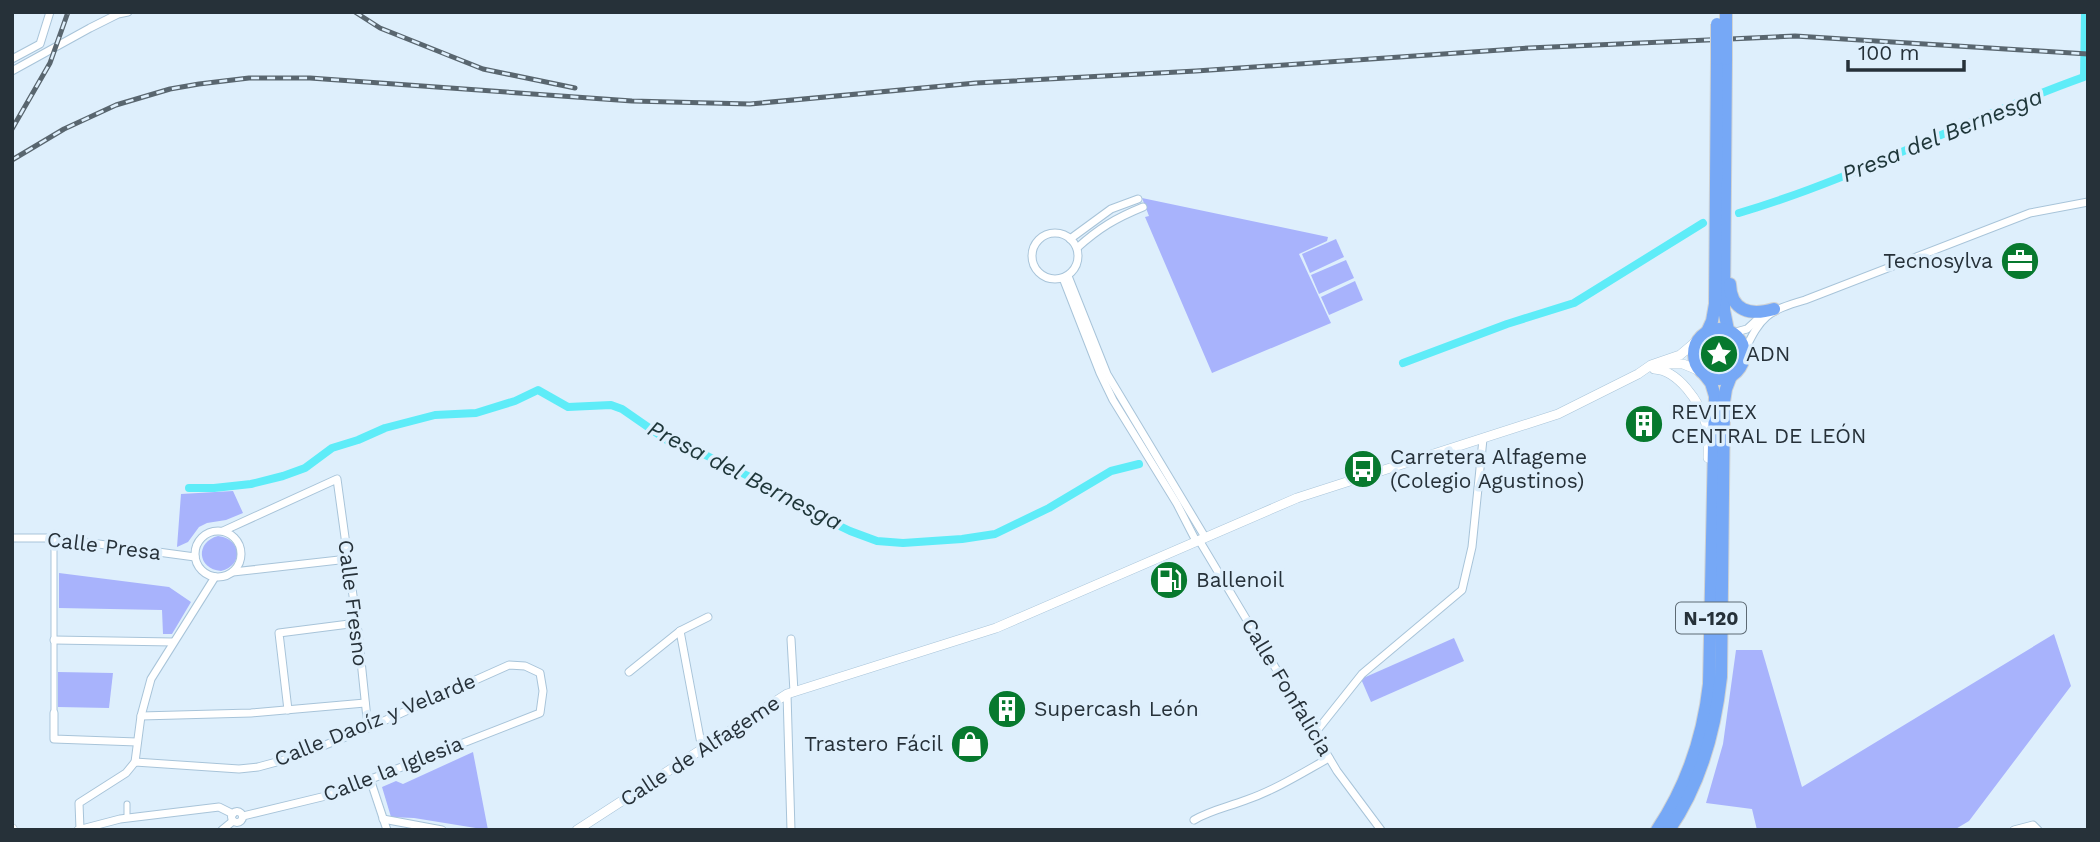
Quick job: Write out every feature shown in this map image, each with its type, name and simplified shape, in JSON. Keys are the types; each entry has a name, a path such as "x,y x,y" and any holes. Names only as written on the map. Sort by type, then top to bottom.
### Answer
{"highway":[{"path":"1722,18 1715,304 1713,321 1694,355 1702,373 1718,379 1731,376 1740,368 1744,352 1740,340 1730,331 1724,310 1726,119"},
{"path":"1721,59 1731,167 1731,295 1744,310 1758,313 1769,310"},
{"path":"1703,336 1717,329 1730,331"},
{"name":"N-120","path":"1657,830 1684,784 1695,755 1704,724 1710,684 1714,396 1711,383 1702,373"},
{"name":"N-120","path":"1669,830 1696,782 1712,736 1719,697 1724,396 1731,376"}],"street":[{"path":"12,60 40,44 50,12"},
{"path":"12,71 90,28 128,12"},
{"path":"1070,239 1111,209 1138,199"},
{"path":"1730,331 1747,329 1769,310 1805,300 2030,213 2088,202"},
{"path":"1077,248 1116,218 1143,208"},
{"path":"1052,233 1062,234 1077,248 1075,268 1065,277 1053,280 1044,277 1032,262 1036,243 1043,236 1052,233"},
{"name":"Calle Fonfalicia","path":"1065,277 1107,374 1200,540 1329,758 1381,830"},
{"path":"1744,352 1769,310"},
{"path":"1638,374 1658,362 1680,355 1703,336"},
{"path":"1638,374 1677,363 1702,373"},
{"path":"1654,369 1667,371 1682,384 1700,409 1706,425 1712,563"},
{"name":"Calle de Alfageme","path":"577,830 790,693 996,628 1297,498 1558,414 1638,374"},
{"path":"1315,733 1362,674 1462,590 1472,547 1483,439"},
{"name":"Calle Fresno","path":"223,531 337,479 368,728"},
{"path":"232,573 241,558 238,541 233,535 215,530 202,537 195,556 202,570 215,577 348,559"},
{"name":"Calle Presa","path":"12,538 54,538 195,556"},
{"path":"54,538 54,739 138,742"},
{"path":"215,577 151,679 141,716 135,762 127,773 79,803 79,829 124,819 219,807 237,820"},
{"path":"629,672 680,631 708,617"},
{"path":"288,710 279,633 357,623"},
{"path":"680,631 702,749"},
{"path":"791,639 791,830"},
{"path":"54,640 173,642"},
{"name":"Calle Daoíz y Velarde","path":"135,762 239,769 258,767 295,757 368,728 509,665 525,666 540,673 543,691 540,713"},
{"path":"141,716 251,713 365,703"},
{"name":"Calle la Iglesia","path":"222,830 237,820 330,795 540,713"},
{"path":"1194,820 1212,810 1282,785 1329,758"},
{"path":"370,779 387,830"},
{"path":"122,830 127,804"},
{"path":"383,820 442,830"},
{"path":"2014,830 2033,825 2037,828"}],"shaded area":[{"path":"1142,198 1328,237 1327,241 1299,254 1331,323 1212,373 1145,217 1149,216"},
{"path":"1336,239 1344,257 1310,273 1302,254"},
{"path":"1346,260 1354,278 1319,294 1311,275"},
{"path":"1355,281 1363,300 1329,315 1321,297"},
{"path":"233,491 243,513 199,527 188,542 177,547 181,494"},
{"path":"218,536 232,542 237,552 234,563 221,571 207,566 202,555 205,544"},
{"path":"59,573 169,587 191,602 172,634 163,634 162,610 59,608"},
{"path":"2054,634 2071,686 1969,821 1954,830 1757,830 1752,809 1706,803 1723,744 1736,650 1762,650 1802,787"},
{"path":"1454,638 1464,661 1371,702 1361,679"},
{"path":"58,672 113,673 109,708 58,707"},
{"path":"473,752 488,830 391,817 382,787 396,781 403,784"}],"waterway":[{"name":"Presa del Bernesga","path":"1739,213 1827,183 2084,77 2085,12"},
{"name":"Presa del Bernesga","path":"1403,363 1507,324 1574,303 1703,223"},
{"name":"Presa del Bernesga","path":"189,488 251,484 283,476 305,468 332,448 385,428 435,415 476,413 515,401 538,390 568,407 611,405 622,409 671,443 687,446 748,476 779,497 877,541 903,543 995,534 1049,508 1111,471 1139,464"}],"railway":[{"path":"12,129 50,63 68,12"},
{"path":"355,12 380,28 483,69 575,88"},
{"path":"12,160 64,129 116,105 170,89 249,78 310,78 632,101 750,104 976,83 1529,48 1795,36 2088,54"}],"place":[{"name":"Tecnosylva","path":"2020,261"},
{"name":"ADN","path":"1719,354"},
{"name":"REVITEX CENTRAL DE LEÓN","path":"1644,424"},
{"name":"Carretera Alfageme (Colegio Agustinos)","path":"1363,469"},
{"name":"Ballenoil","path":"1169,580"},
{"name":"Supercash León","path":"1007,709"},
{"name":"Trastero Fácil","path":"970,744"}]}
